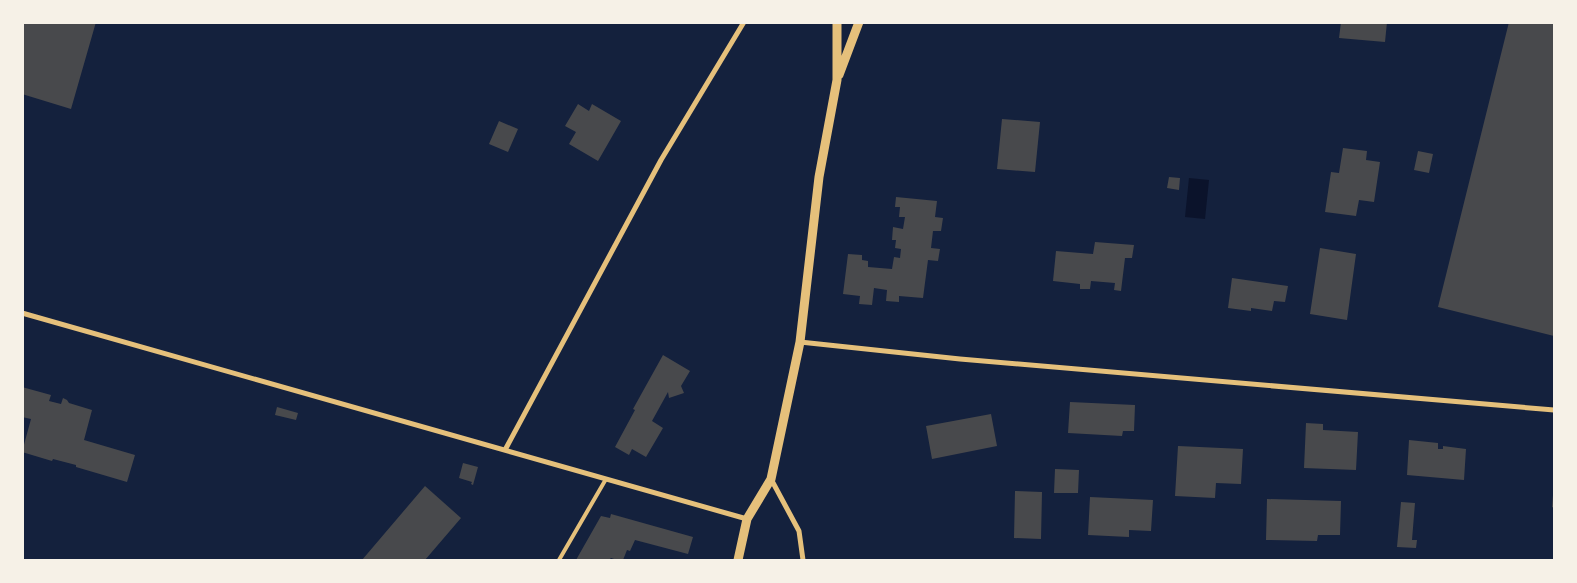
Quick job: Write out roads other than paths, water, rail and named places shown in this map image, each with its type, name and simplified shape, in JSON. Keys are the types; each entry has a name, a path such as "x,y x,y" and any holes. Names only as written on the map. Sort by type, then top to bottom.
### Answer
{"street":[{"path":"504,450 661,160 744,22"},
{"path":"837,22 837,80"},
{"path":"738,560 747,519 771,479 800,342 818,177 837,80 859,22"},
{"path":"22,313 747,519"},
{"path":"800,342 960,358 1554,410"},
{"path":"771,479 799,531 803,560"}],"lane":[{"path":"559,560 606,479"}],"water":[{"path":"1189,178 1209,180 1205,219 1185,217"}]}
